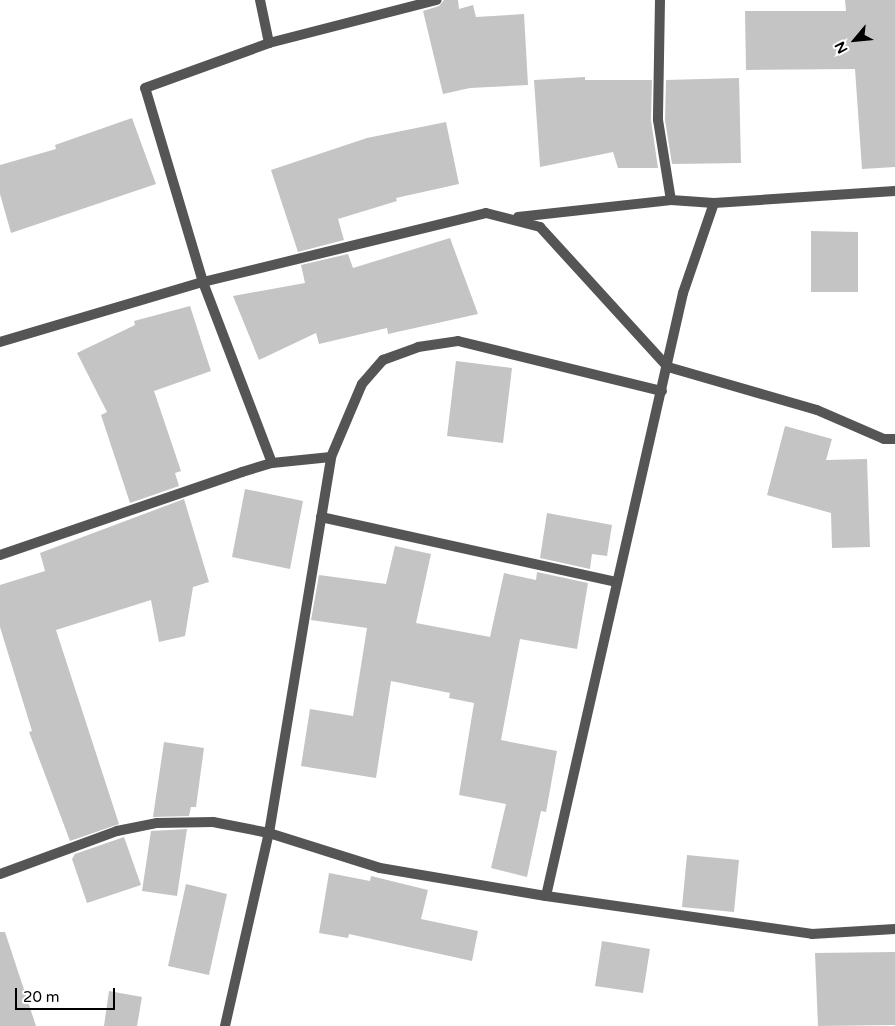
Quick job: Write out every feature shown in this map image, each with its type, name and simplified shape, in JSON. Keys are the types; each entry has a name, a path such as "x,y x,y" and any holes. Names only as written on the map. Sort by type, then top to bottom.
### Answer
{"street":[{"path":"260,0 269,43"},
{"path":"272,463 203,282 145,88 269,43 437,0"},
{"path":"660,0 658,120 671,200"},
{"path":"515,218 671,200 714,203 895,191"},
{"path":"546,896 668,367 683,293 714,203"},
{"path":"0,342 203,282 486,213 515,218 540,227 562,247 668,367 817,410 884,439 895,439"},
{"path":"225,1026 269,833 331,458 362,384 383,360 418,346 458,341 662,390"},
{"path":"0,555 272,463 331,458"},
{"path":"321,517 618,582"},
{"path":"0,874 86,841 157,823 213,822 269,833 380,868 546,896 812,934 895,929"}],"building":[{"path":"444,0 458,0 459,9 473,5 476,17 524,14 528,85 470,88 443,94 423,11 439,6"},
{"path":"845,0 895,0 895,167 862,169 855,69 746,70 745,11 846,11"},
{"path":"585,77 585,80 652,80 651,120 658,168 618,168 613,152 540,167 534,80"},
{"path":"739,78 741,163 672,164 665,120 666,80"},
{"path":"132,118 156,184 11,233 0,194 0,165 56,149 55,145"},
{"path":"446,122 459,184 396,198 397,201 338,219 344,240 298,252 271,170 367,138"},
{"path":"811,231 858,232 858,292 811,292"},
{"path":"450,238 478,314 388,334 387,328 319,344 316,333 259,360 233,296 305,283 301,265 348,254 353,268"},
{"path":"190,306 211,371 154,391 181,471 175,473 179,486 130,503 101,415 107,412 77,353 135,325 134,321"},
{"path":"456,361 512,368 503,443 447,436"},
{"path":"785,426 832,439 826,460 867,459 870,547 832,548 831,513 767,495"},
{"path":"245,489 303,501 290,569 232,557"},
{"path":"184,499 209,582 193,587 185,636 159,642 151,600 56,630 119,824 70,841 29,732 32,731 0,627 0,585 45,571 40,553"},
{"path":"547,513 612,525 607,556 592,554 590,569 540,558"},
{"path":"395,546 431,554 416,623 490,637 504,573 536,580 537,572 588,583 577,649 520,639 501,740 557,751 546,812 541,811 527,877 491,868 506,804 459,795 474,703 449,698 450,693 391,681 376,778 301,766 310,709 353,716 367,628 311,620 319,575 386,584"},
{"path":"164,742 204,748 196,807 191,807 189,816 153,817"},
{"path":"187,829 177,896 142,891 151,831"},
{"path":"124,837 141,885 87,903 72,859 75,854"},
{"path":"687,855 739,860 734,912 682,907"},
{"path":"329,873 370,881 371,876 428,890 421,919 478,931 472,961 349,934 348,938 319,933"},
{"path":"186,884 227,894 209,975 168,966"},
{"path":"0,932 5,932 36,1026 0,1026"},
{"path":"602,941 650,949 643,993 595,986"},
{"path":"895,952 895,1025 818,1026 815,953"},
{"path":"109,991 142,997 137,1026 104,1026"}]}
